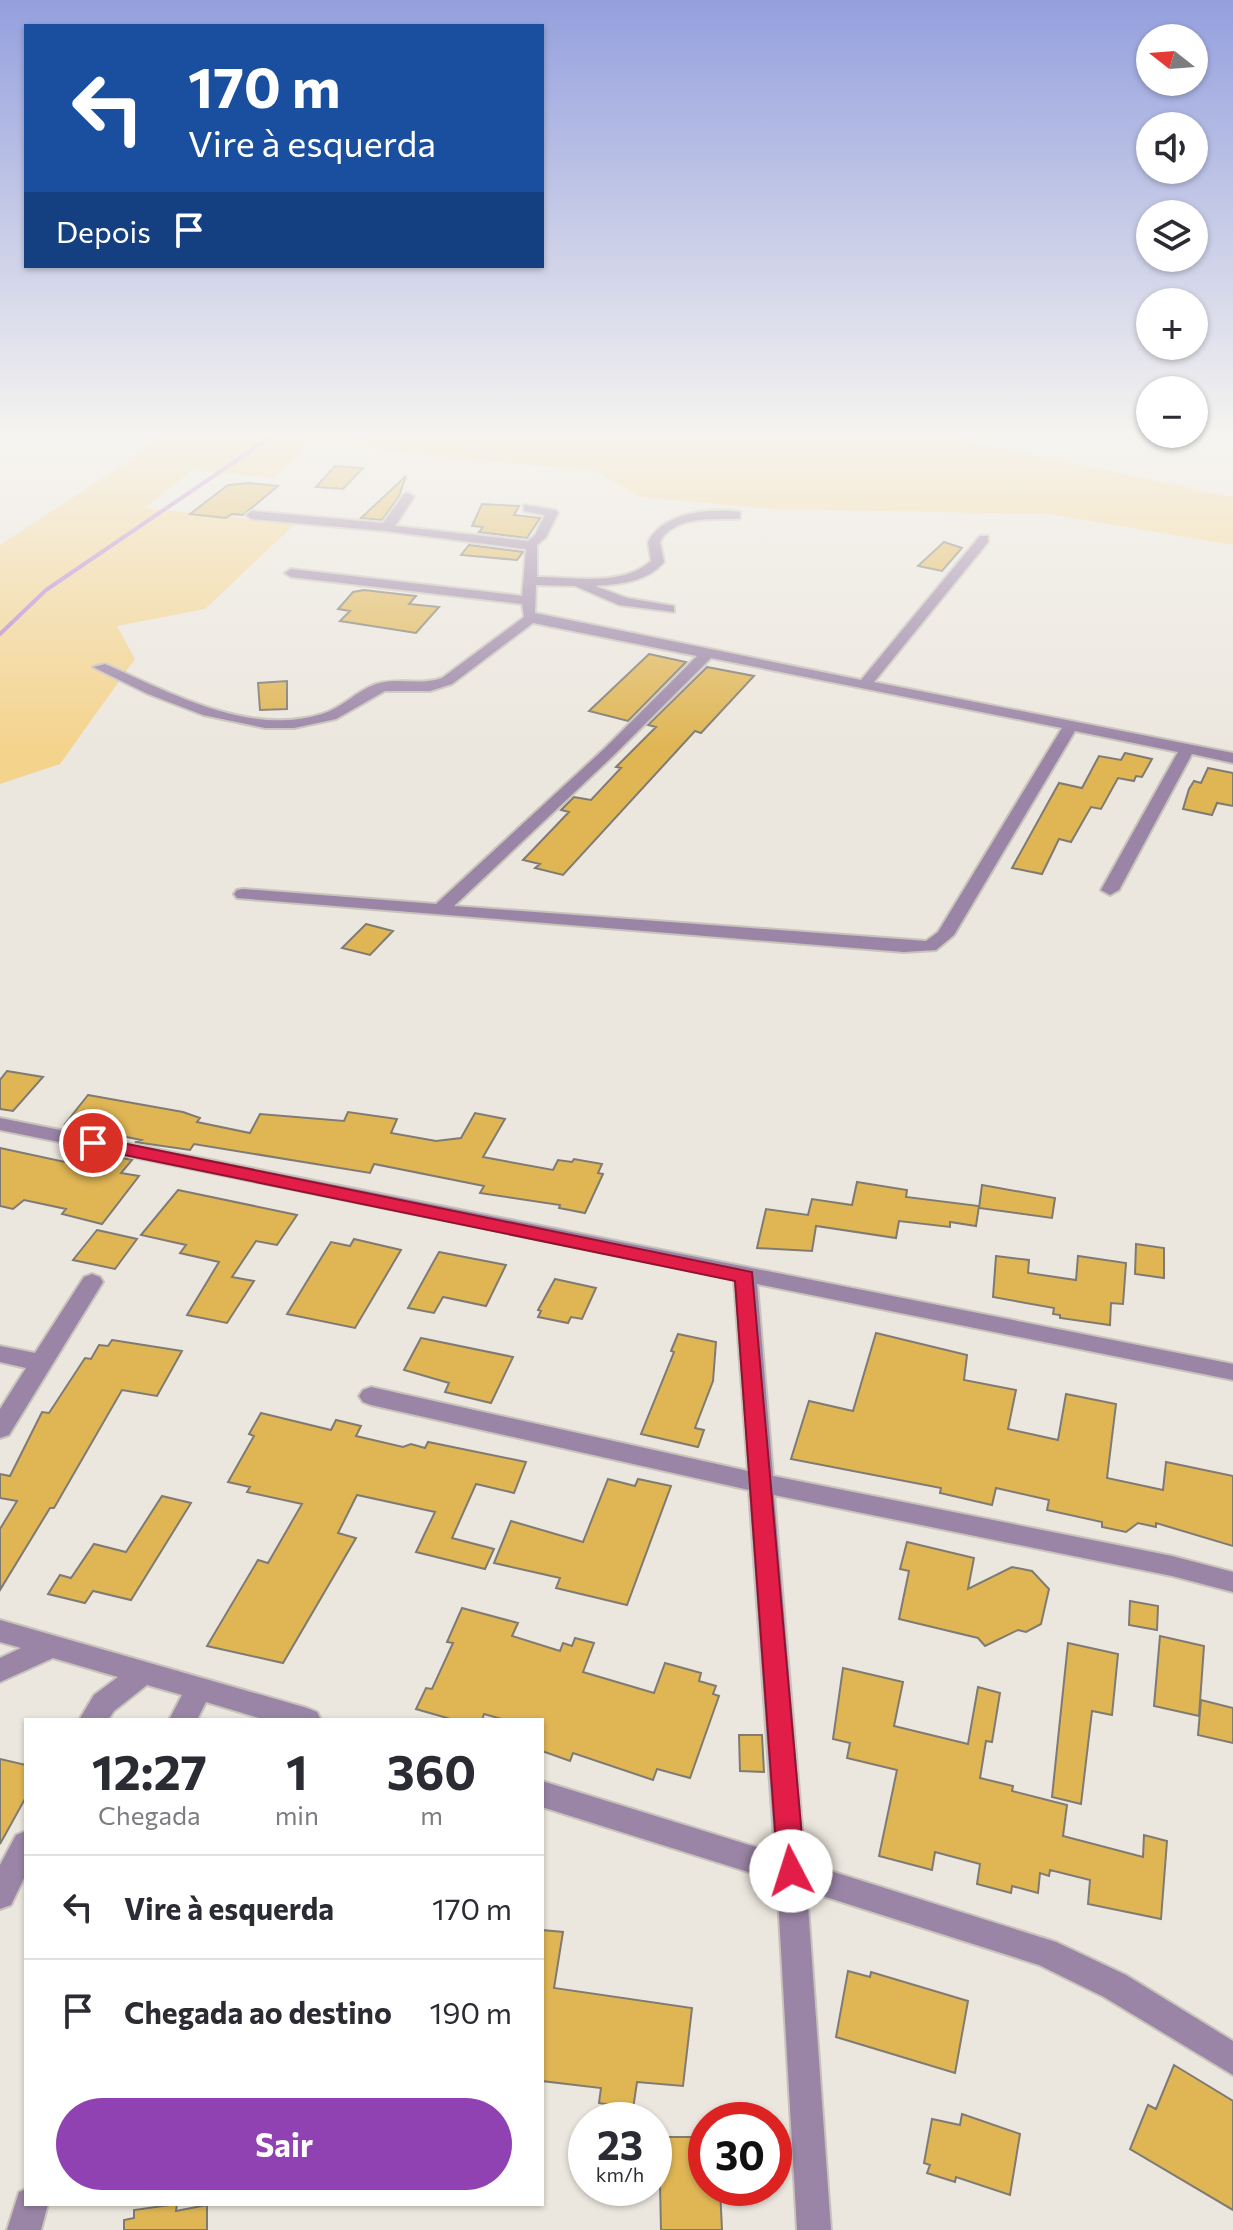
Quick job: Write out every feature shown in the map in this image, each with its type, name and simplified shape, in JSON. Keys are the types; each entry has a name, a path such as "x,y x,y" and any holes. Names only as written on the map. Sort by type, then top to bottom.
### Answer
{"street":[{"path":"483,539 530,545 537,539"},
{"path":"530,581 615,579 647,571 658,562 656,539"},
{"path":"864,685 984,539"},
{"path":"530,545 528,614 531,618 1233,758"},
{"path":"291,573 529,601"},
{"path":"577,582 624,602 669,609"},
{"path":"100,667 234,719 305,723 337,713 384,687 433,687 450,681 531,618"},
{"path":"442,908 609,752 708,653"},
{"path":"243,894 904,947 930,946 945,935 1071,726"},
{"path":"1110,890 1187,749"},
{"path":"0,1124 1233,1372"},
{"path":"745,1276 791,1871 814,2230"},
{"path":"0,1429 92,1282"},
{"path":"0,1354 41,1363"},
{"path":"371,1396 760,1483 1172,1566 1233,1582"},
{"path":"0,1631 300,1718"},
{"path":"0,1671 51,1646"},
{"path":"94,1718 104,1703 143,1673"},
{"path":"184,1718 199,1689"},
{"path":"544,1795 1075,1964 1233,2059"},
{"path":"0,1895 24,1848"},
{"path":"24,2230 30,2206"}],"shaded area":[{"path":"9,539 279,539 205,609 117,626 135,659 60,764 0,784 0,545"},
{"path":"1198,539 1233,539 1233,545"}],"building":[{"path":"944,542 962,548 942,571 918,566"},
{"path":"469,545 523,552 517,560 461,555"},
{"path":"364,590 416,596 409,604 439,607 416,633 340,621 350,611 338,609 353,592"},
{"path":"649,654 686,662 628,721 589,711"},
{"path":"707,667 754,676 701,733 695,731 563,875 535,868 540,864 523,860 569,812 561,810 574,797 591,800 621,768 616,767 656,727 648,725"},
{"path":"287,681 287,709 260,710 258,683"},
{"path":"1125,753 1152,759 1142,777 1136,776 1134,781 1118,778 1101,809 1091,807 1071,842 1059,839 1042,874 1012,868 1059,783 1082,788 1099,756 1121,760"},
{"path":"1208,768 1233,773 1233,806 1217,803 1212,815 1183,809 1189,789 1194,781 1201,783"},
{"path":"366,924 393,931 370,955 342,948"},
{"path":"7,1071 43,1077 13,1111 0,1109 0,1080"},
{"path":"88,1095 183,1112 200,1118 197,1122 250,1133 260,1114 344,1121 348,1112 397,1119 391,1133 436,1141 461,1138 475,1113 505,1119 483,1157 553,1170 558,1160 572,1162 574,1159 602,1164 598,1173 603,1174 585,1213 559,1208 560,1205 480,1193 484,1186 374,1164 370,1173 194,1144 190,1150 135,1142 141,1140 65,1124"},
{"path":"0,1148 65,1162 97,1153 132,1160 121,1173 139,1176 102,1224 62,1214 66,1209 24,1200 13,1209 0,1206"},
{"path":"857,1182 907,1190 906,1197 979,1206 976,1226 950,1222 950,1227 899,1221 896,1238 816,1226 812,1251 757,1248 766,1209 808,1215 812,1199 852,1205"},
{"path":"982,1185 1055,1198 1052,1218 979,1208"},
{"path":"178,1190 297,1215 277,1245 256,1241 232,1277 254,1281 227,1323 187,1315 219,1262 180,1253 186,1245 141,1235"},
{"path":"97,1230 137,1239 115,1269 73,1260"},
{"path":"354,1239 401,1250 355,1328 287,1314 331,1242 350,1246"},
{"path":"1136,1244 1164,1248 1164,1278 1135,1274"},
{"path":"439,1252 506,1265 486,1306 443,1297 434,1313 408,1308"},
{"path":"996,1256 1029,1260 1028,1273 1076,1280 1078,1256 1126,1263 1123,1304 1111,1303 1110,1325 1060,1318 1060,1315 1053,1314 1054,1308 993,1297"},
{"path":"555,1279 596,1288 582,1319 571,1317 568,1323 538,1317 541,1311 538,1310"},
{"path":"876,1333 967,1355 964,1380 1016,1390 1008,1429 1058,1440 1066,1394 1116,1404 1107,1478 1163,1490 1166,1462 1233,1476 1233,1546 1156,1523 1156,1527 1138,1523 1126,1532 1102,1527 1102,1522 1047,1510 1049,1500 996,1488 992,1505 940,1493 941,1488 791,1459 809,1401 853,1411"},
{"path":"678,1334 716,1342 713,1381 695,1428 704,1430 698,1447 641,1434 674,1352 671,1351"},
{"path":"421,1338 513,1357 491,1403 445,1392 449,1383 404,1370"},
{"path":"112,1340 182,1351 157,1396 122,1390 54,1508 50,1508 0,1590 0,1529 17,1501 0,1498 0,1474 10,1476 42,1412 49,1413 85,1358 91,1359 99,1345 108,1346"},
{"path":"261,1413 331,1430 336,1420 361,1426 356,1436 403,1447 411,1444 425,1448 428,1442 526,1462 514,1493 476,1484 452,1538 494,1549 485,1569 416,1552 435,1512 357,1495 338,1533 356,1538 283,1663 207,1646 258,1560 268,1563 302,1504 247,1492 250,1487 228,1482 254,1436 249,1434"},
{"path":"608,1479 635,1486 638,1479 671,1486 627,1605 556,1588 560,1578 494,1563 511,1521 583,1542"},
{"path":"162,1496 191,1503 131,1600 93,1591 85,1603 48,1594 60,1575 71,1578 94,1544 126,1552"},
{"path":"907,1542 974,1558 968,1589 1012,1567 1032,1571 1049,1589 1041,1624 1026,1632 1018,1630 985,1646 978,1638 899,1619 909,1571 900,1569"},
{"path":"1130,1601 1158,1606 1157,1630 1129,1625"},
{"path":"462,1608 518,1623 512,1636 560,1651 563,1643 572,1646 575,1638 594,1643 583,1672 654,1693 665,1663 701,1673 699,1681 716,1686 713,1694 719,1696 690,1778 657,1769 653,1780 573,1753 570,1761 544,1752 544,1718 498,1718 484,1714 483,1718 447,1718 416,1709 426,1688 432,1689 453,1643 447,1642"},
{"path":"1160,1636 1204,1646 1199,1716 1154,1706"},
{"path":"1068,1643 1118,1654 1112,1715 1092,1711 1081,1804 1052,1797"},
{"path":"843,1668 903,1682 894,1726 968,1744 978,1687 1000,1693 992,1742 986,1741 980,1778 1013,1786 1012,1791 1067,1805 1063,1836 1143,1857 1144,1835 1167,1841 1161,1919 1088,1904 1090,1880 1050,1870 1049,1876 1040,1873 1038,1893 1012,1886 1011,1893 977,1884 980,1864 935,1852 932,1870 879,1856 897,1770 847,1758 850,1743 833,1739"},
{"path":"1201,1700 1233,1708 1233,1743 1198,1735"},
{"path":"739,1735 762,1735 764,1772 740,1771"},
{"path":"0,1759 24,1765 24,1801 0,1844"},
{"path":"544,1930 563,1932 554,1988 692,2008 683,2086 637,2082 634,2102 599,2102 601,2088 544,2081"},
{"path":"848,1971 870,1977 871,1972 968,2001 955,2073 836,2037"},
{"path":"1174,2065 1233,2101 1233,2210 1130,2149 1148,2105 1156,2109"},
{"path":"962,2114 1020,2134 1010,2195 956,2177 955,2182 927,2173 930,2165 924,2163 932,2119 960,2125"},
{"path":"672,2137 688,2137 688,2206 721,2206 722,2230 661,2230 660,2206 672,2206"},
{"path":"177,2206 176,2211 207,2206 207,2230 124,2230 124,2220 134,2218 134,2210"}],"waterway":[{"path":"0,634 46,590 121,539"}],"route":[{"path":"93,1143 745,1276 791,1871"}]}
